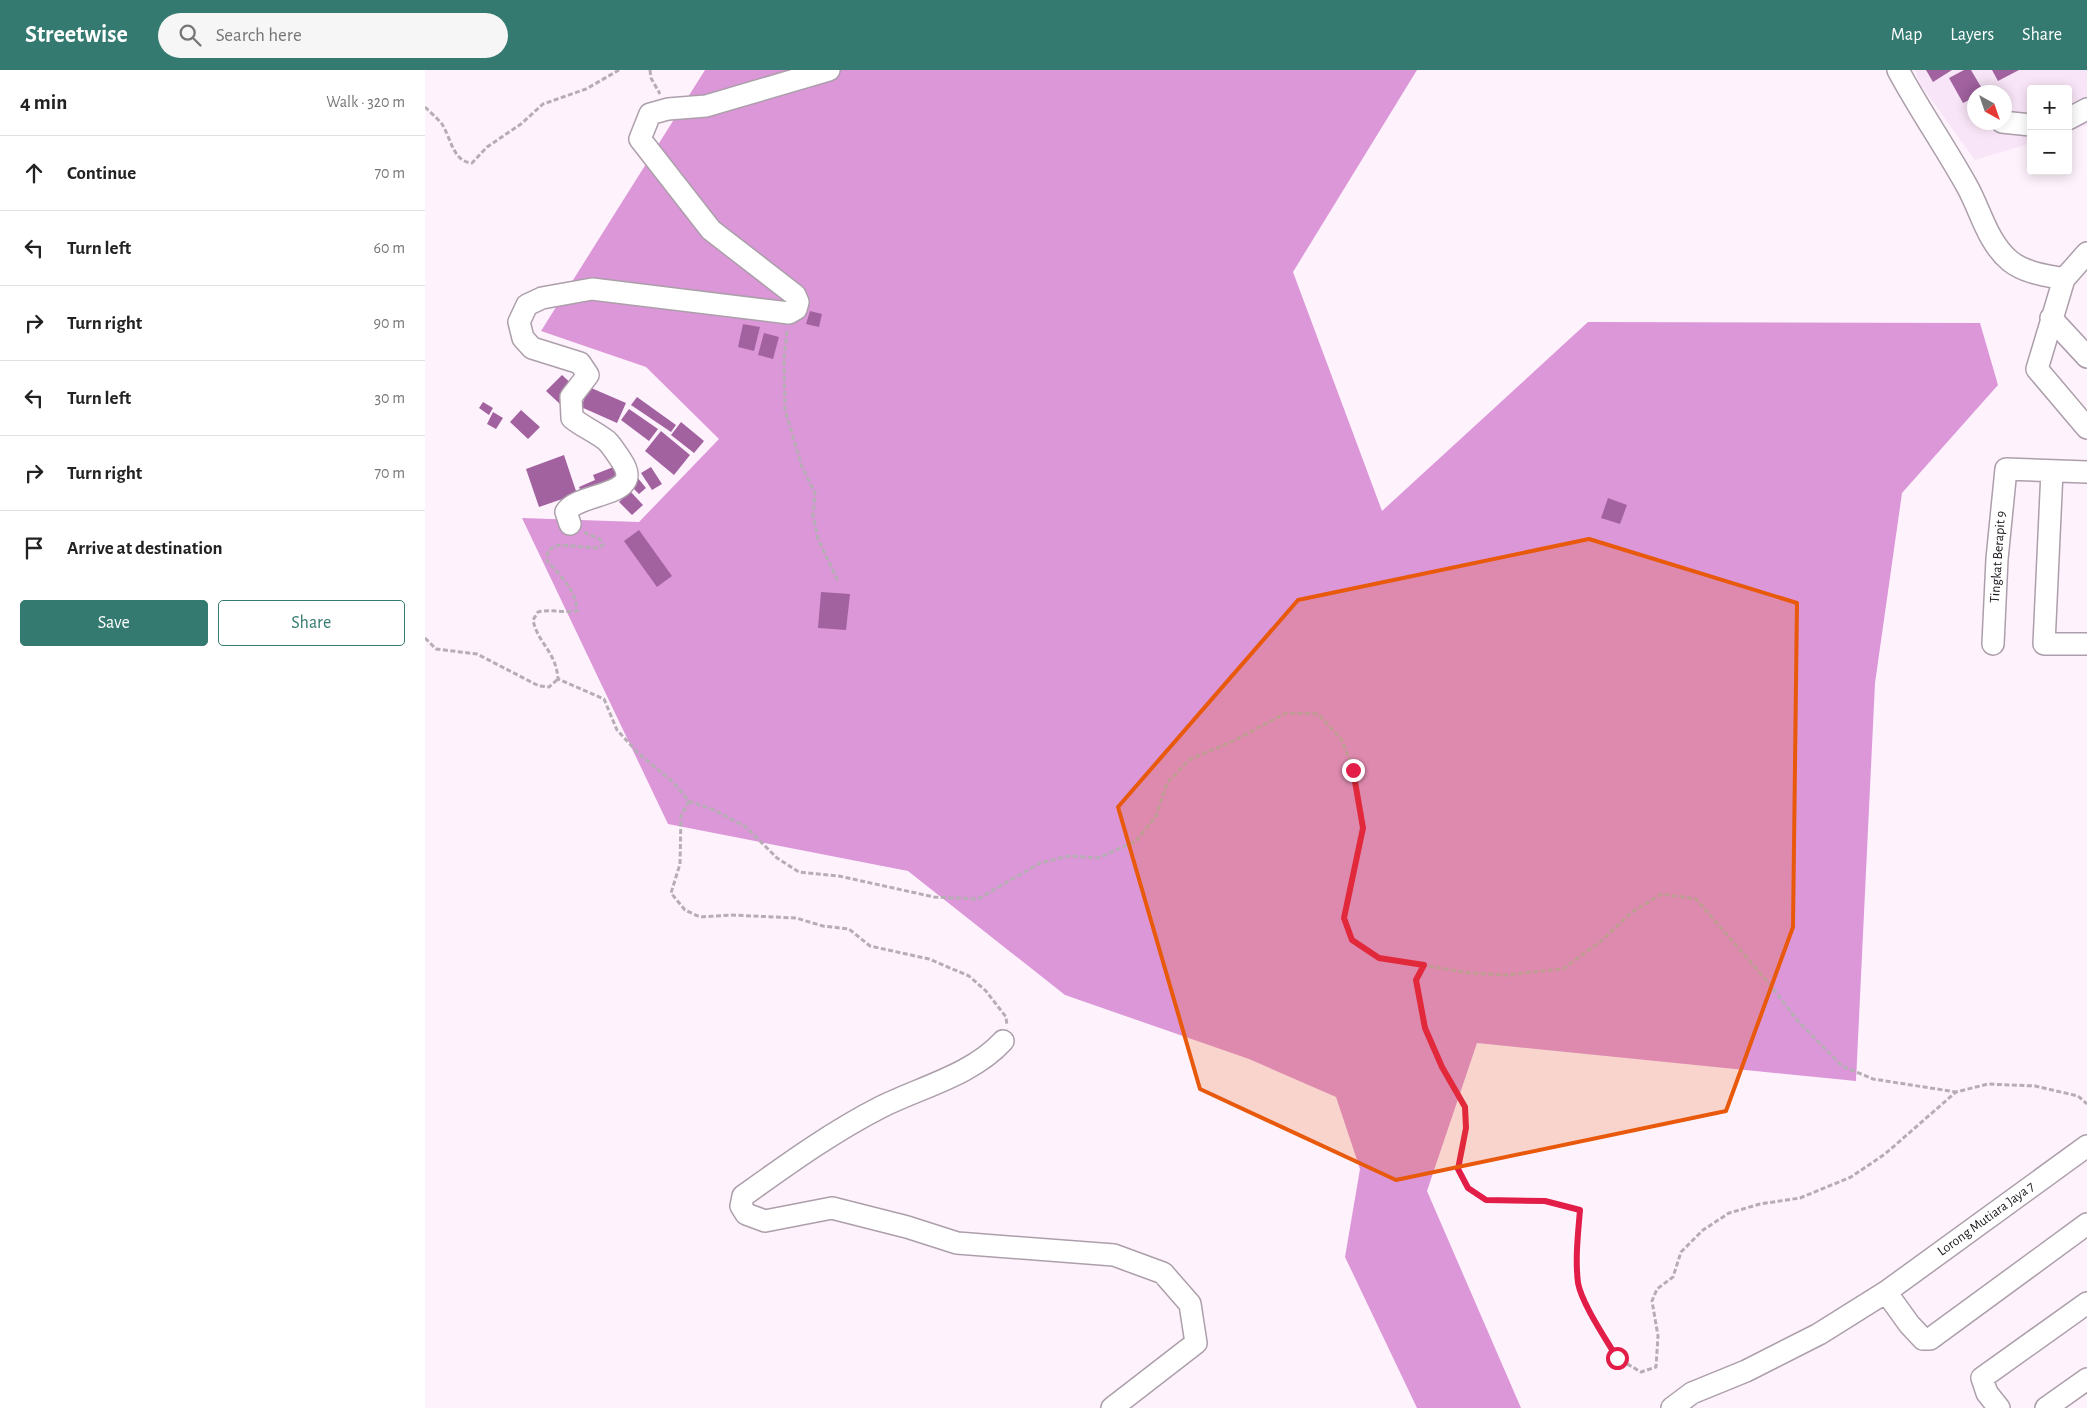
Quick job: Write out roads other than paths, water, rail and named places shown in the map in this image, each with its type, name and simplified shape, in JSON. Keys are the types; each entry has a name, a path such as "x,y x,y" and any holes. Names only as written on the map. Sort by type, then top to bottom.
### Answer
{"street":[{"path":"570,524 566,512 571,504 586,498 608,494 620,487 627,478 627,468 608,442 585,429 572,418 571,398 588,375 580,363 532,348 523,338 519,322 527,305 542,298 592,289 789,313 796,309 798,302 795,295 711,230 640,139 650,114 668,108 706,106 829,70"},
{"path":"1898,70 1919,110 1969,190 1993,242 2009,260 2024,270 2064,279"},
{"path":"2072,117 2087,109"},
{"path":"2012,123 2027,125"},
{"path":"2085,261 2064,279 2037,369 2087,428"},
{"path":"2051,318 2087,357"},
{"name":"Tingkat Berapit 9","path":"1993,644 1997,559 2006,469 2053,471"},
{"path":"2087,472 2053,471 2044,644 2087,644"},
{"path":"1003,1041 989,1056 881,1107 814,1145 743,1196 741,1206 746,1214 765,1221 832,1208 907,1227 957,1243 1114,1255 1163,1273 1190,1304 1197,1343 1112,1408"},
{"name":"Lorong Mutiara Jaya 7","path":"1672,1408 1692,1393 1754,1367 1819,1334 1886,1292 2087,1146"},
{"path":"1886,1292 1916,1333 1923,1339 1930,1339 2087,1224"},
{"path":"1999,1408 1987,1393 1982,1378 2087,1303"},
{"path":"2046,1408 2087,1379"}]}
